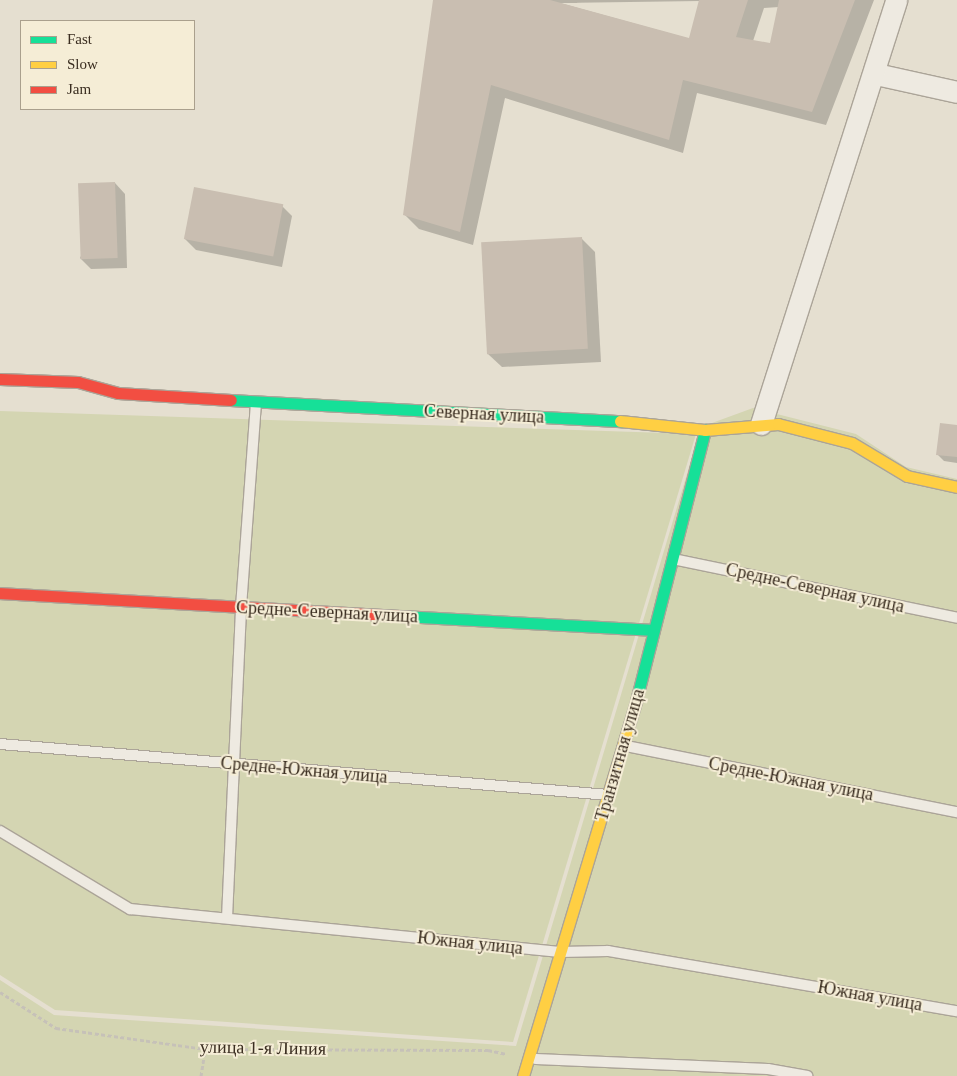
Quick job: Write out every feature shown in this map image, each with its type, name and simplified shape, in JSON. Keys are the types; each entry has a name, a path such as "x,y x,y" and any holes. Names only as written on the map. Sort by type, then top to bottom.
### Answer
{"street":[{"path":"761,424 876,74 896,0"},
{"path":"876,74 957,92"},
{"name":"Северная улица","path":"0,379 78,382 118,393 622,421 705,430 778,424 852,443 907,476 957,487"},
{"name":"Транзитная улица","path":"523,1076 532,1058 560,952 625,746 705,430"},
{"name":"Средне-Северная улица","path":"0,593 654,630"}],"lane":[{"path":"227,918 241,607 256,402"},
{"name":"Средне-Северная улица","path":"672,559 957,618"},
{"name":"Средне-Южная улица","path":"0,744 609,795"},
{"name":"Средне-Южная улица","path":"625,746 957,812"},
{"name":"Южная улица","path":"0,831 130,909 560,952 608,951 957,1011"},
{"path":"532,1058 708,1071 768,1069 807,1076"}],"path":[{"name":"улица 1-я Линия","path":"0,992 56,1028 206,1049 488,1050 532,1058"},
{"path":"201,1076 206,1049"}],"green space":[{"path":"753,408 856,434 906,467 957,479 957,1076 0,1076 0,980 54,1015 516,1046 701,427"},
{"path":"0,411 696,434 513,1042 55,1010 0,975"}],"building":[{"path":"433,0 550,0 689,38 699,0 748,0 736,37 770,43 779,0 855,0 812,112 683,80 669,140 491,85 460,232 403,215"},
{"path":"115,182 118,258 81,259 78,183"},
{"path":"194,187 283,204 273,256 184,239"},
{"path":"582,237 588,349 487,354 481,242"},
{"path":"940,423 957,425 957,457 936,455"}],"traffic: fast":[{"path":"231,400 620,421"},
{"path":"636,701 705,430"},
{"path":"403,616 654,630"}],"traffic: slow":[{"path":"620,421 705,430 778,424 852,443 907,476 957,487"},
{"path":"523,1076 636,701"}],"traffic: jam":[{"path":"0,379 78,382 118,393 231,400"},
{"path":"0,593 403,616"}]}
